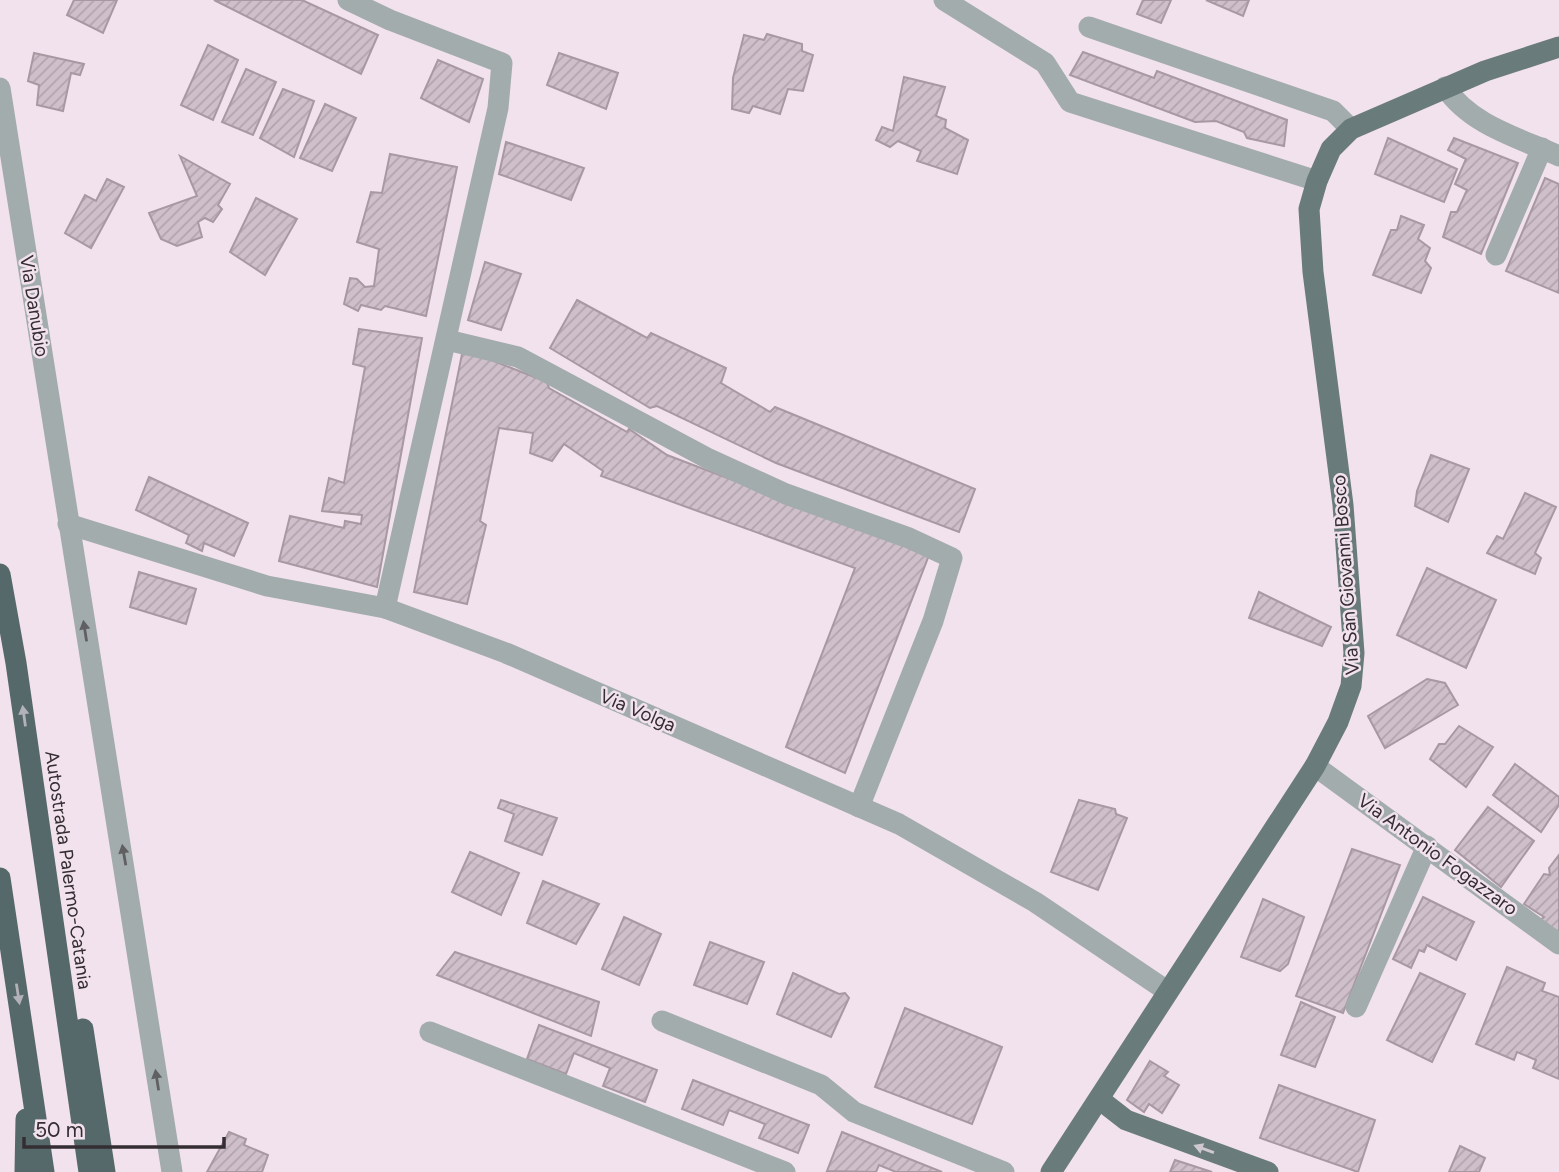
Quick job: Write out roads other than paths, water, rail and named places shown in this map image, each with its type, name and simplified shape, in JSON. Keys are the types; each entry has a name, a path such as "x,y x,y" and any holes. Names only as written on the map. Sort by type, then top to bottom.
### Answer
{"highway":[{"name":"Autostrada Palermo-Catania","path":"0,574 30,754 89,1172"},
{"path":"30,754 71,953 105,1172"},
{"path":"0,878 44,1172"},
{"path":"25,1172 27,1058"}],"main road":[{"name":"Via San Giovanni Bosco","path":"1051,1172 1315,766 1338,722 1351,686 1354,653 1343,505 1313,272 1309,209 1317,181 1331,149 1351,128 1445,87 1559,47"},
{"path":"1098,1099 1126,1120 1268,1172"}],"street":[{"path":"348,0 390,20 502,63 498,108 385,608"},
{"path":"944,0 1045,63 1070,102 1317,181"},
{"path":"1089,27 1333,111 1351,128"},
{"path":"1445,87 1455,102 1474,118 1550,152 1496,255"},
{"name":"Via Danubio","path":"0,88 68,524 127,871 172,1172"},
{"path":"447,340 518,357 707,458 786,494 909,538 952,558 933,621 859,807"},
{"name":"Via Volga","path":"68,524 267,586 385,608 506,653 899,824 1035,902 1167,991"},
{"name":"Via Antonio Fogazzaro","path":"1315,766 1559,944"},
{"path":"1356,1007 1427,846"},
{"path":"662,1021 821,1085 854,1112 1004,1172"},
{"path":"430,1032 785,1172"}]}
